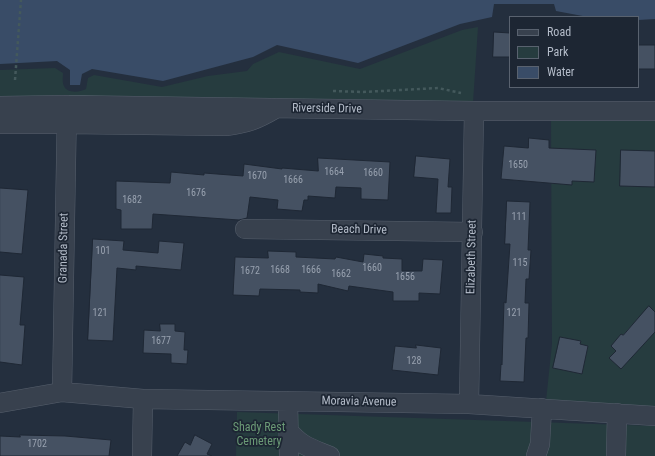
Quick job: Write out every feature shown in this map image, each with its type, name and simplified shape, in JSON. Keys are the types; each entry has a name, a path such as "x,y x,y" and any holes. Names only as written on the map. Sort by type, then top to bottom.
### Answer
{"street":[{"name":"Riverside Drive","path":"0,106 67,105 474,111 655,111"},
{"name":"Granada Street","path":"62,392 67,105"},
{"path":"0,124 226,126 244,124 258,119 275,108"},
{"name":"Elizabeth Street","path":"470,404 474,111"},
{"name":"Beach Drive","path":"245,229 473,232"},
{"name":"Moravia Avenue","path":"0,403 62,392 144,399 470,404 655,416"},
{"path":"142,456 144,399"},
{"path":"288,401 289,456"},
{"path":"537,454 542,408"},
{"path":"616,456 617,413"},
{"path":"288,430 296,440 304,446 330,456"}],"path":[{"path":"15,80 21,0"}],"green space":[{"path":"478,27 473,103 279,101 277,98 272,101 0,98 0,70 55,68 63,73 63,83 66,89 74,92 86,89 88,78 94,75 162,87 208,76 247,71 253,64 279,52 360,69 462,30"},
{"path":"551,118 655,119 655,408 546,401 552,344"},
{"name":"Shady Rest Cemetery","path":"237,412 655,426 655,456 236,456"}],"water":[{"path":"0,0 655,0 655,19 639,20 639,16 583,16 556,11 554,4 494,4 492,17 460,24 358,63 277,45 253,57 163,81 92,69 82,74 80,85 70,85 70,70 57,61 0,64"}],"building":[{"path":"494,32 509,33 509,57 493,57"},
{"path":"639,45 655,45 655,69 639,69"},
{"path":"529,138 549,140 549,148 596,150 594,182 572,181 572,185 501,179 504,146 528,148"},
{"path":"621,150 655,151 655,187 620,186"},
{"path":"416,156 450,159 448,187 452,187 451,213 436,213 438,179 414,177"},
{"path":"318,158 390,162 388,200 361,199 361,188 336,187 335,198 308,196 308,200 304,200 302,211 277,209 278,200 250,197 247,218 239,220 153,214 152,229 121,229 121,210 116,209 116,181 170,183 171,172 243,176 244,164 282,169 318,171"},
{"path":"0,188 28,190 22,254 0,252"},
{"path":"507,201 530,202 528,250 531,250 529,279 526,279 525,303 529,303 528,338 526,338 524,382 500,381 504,302 506,303 510,244 505,244"},
{"path":"93,239 124,241 123,250 158,253 159,241 184,243 181,270 136,266 136,270 117,268 113,341 88,340"},
{"path":"268,251 296,252 296,257 335,259 336,257 363,262 364,254 383,256 383,258 402,259 402,271 422,271 423,259 443,260 440,294 419,293 419,301 393,301 393,292 349,286 348,291 318,284 318,293 300,292 300,290 260,289 259,296 233,295 235,257 268,258"},
{"path":"0,275 24,277 20,325 25,325 22,365 0,362"},
{"path":"649,306 655,312 655,332 621,369 609,358 616,351 611,346"},
{"path":"160,324 175,324 175,331 185,332 184,350 188,350 187,364 171,363 171,354 143,353 144,330 160,331"},
{"path":"560,337 581,341 580,344 588,346 582,374 553,368"},
{"path":"416,345 441,348 438,375 392,370 395,346 416,348"},
{"path":"20,435 65,436 111,440 109,456 0,456 0,436 20,437"},
{"path":"195,435 212,444 207,454 212,456 177,456 185,442 190,445"}]}
